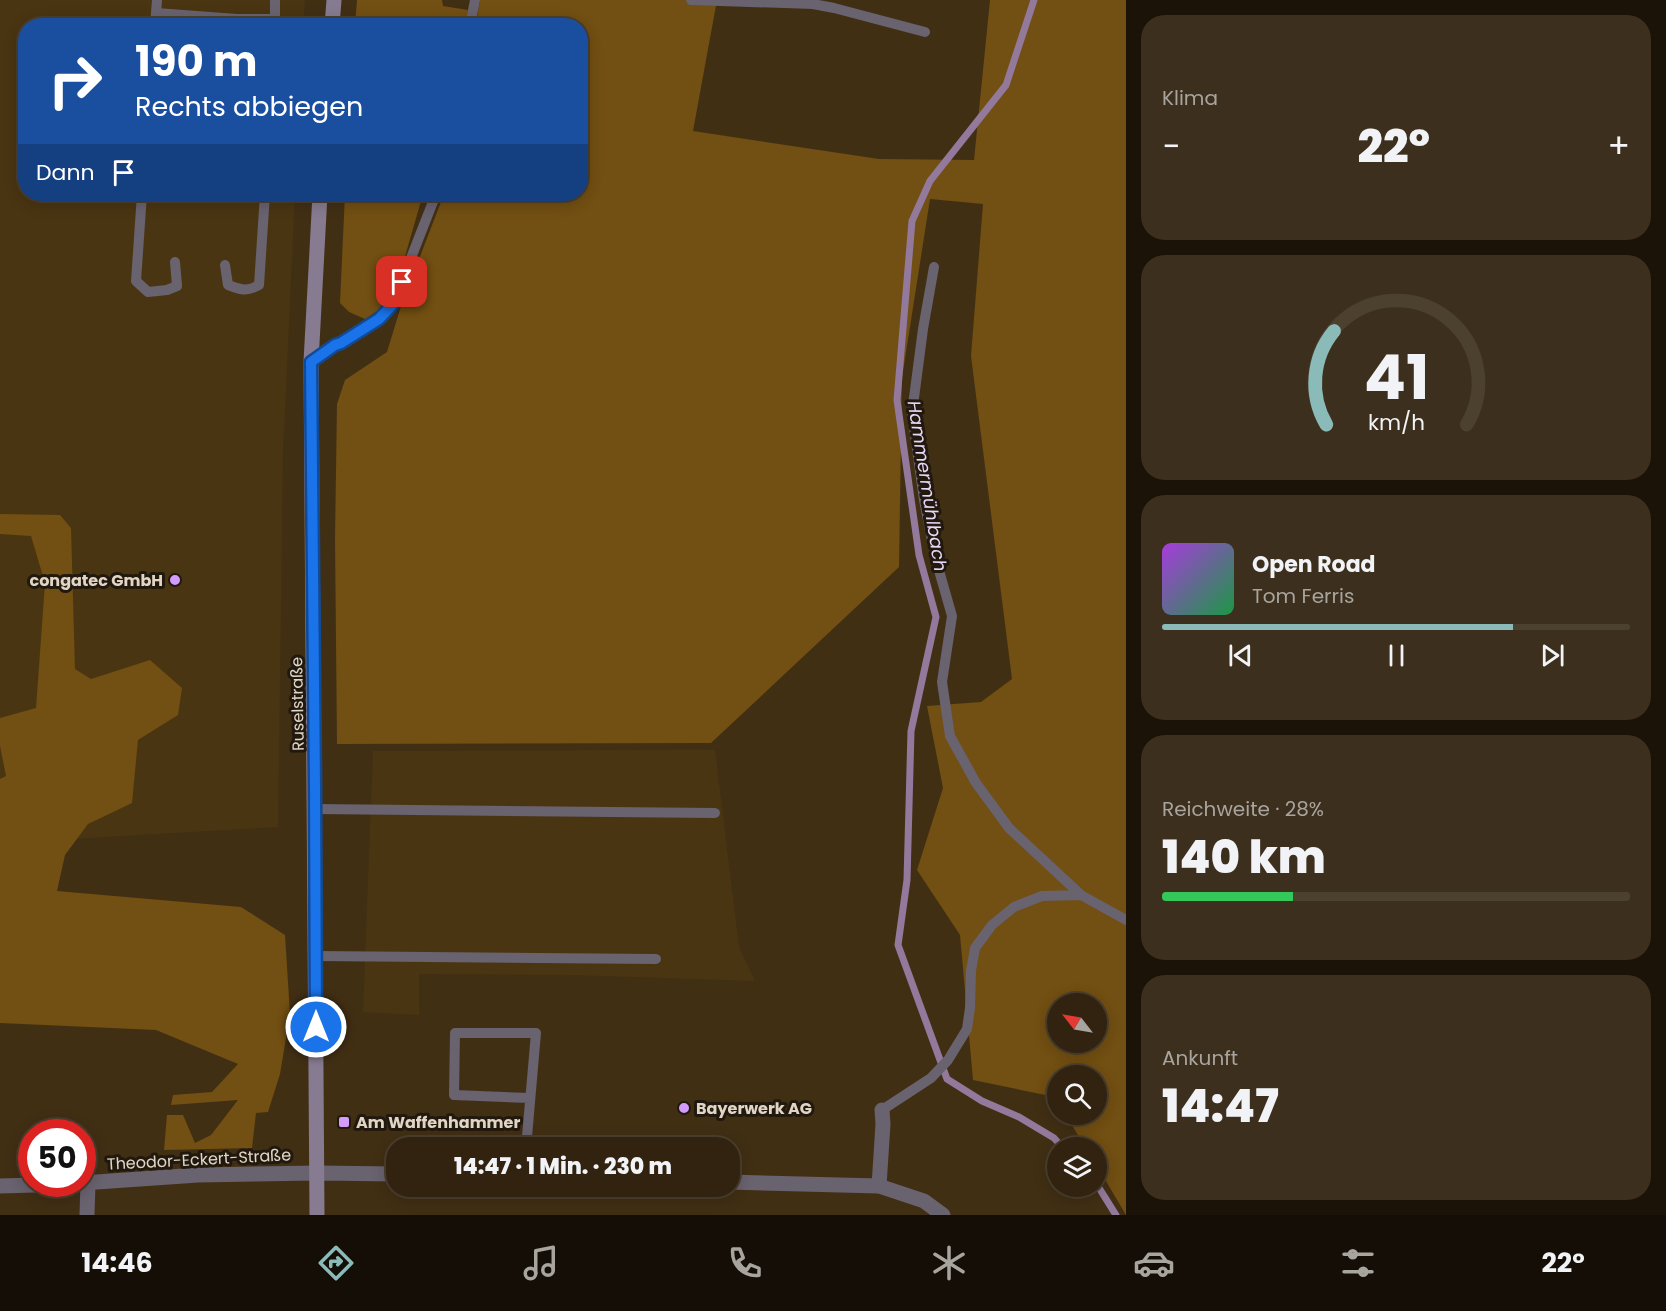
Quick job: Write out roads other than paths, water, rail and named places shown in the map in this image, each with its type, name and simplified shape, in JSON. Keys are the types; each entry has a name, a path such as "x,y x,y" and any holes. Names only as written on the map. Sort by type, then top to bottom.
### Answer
{"main road":[{"path":"333,18 334,0"},
{"name":"Ruselstraße","path":"317,1215 316,810 311,362 320,201"}],"street":[{"path":"879,1186 882,1110"},
{"path":"318,1173 386,1174"},
{"name":"Theodor-Eckert-Straße","path":"96,1182 198,1175 318,1173"},
{"path":"740,1182 879,1186 924,1201 943,1215"},
{"path":"0,1186 18,1185"},
{"path":"86,1197 87,1215"}],"lane":[{"path":"156,18 157,0"},
{"path":"275,0 275,18"},
{"path":"472,18 475,0"},
{"path":"691,0 813,4 925,32"},
{"path":"156,13 224,18"},
{"path":"142,201 136,281 148,292 167,290 177,286 175,262"},
{"path":"225,265 228,285 243,291 251,290 259,285 265,201"},
{"path":"311,362 379,319 393,304 432,201"},
{"path":"934,267 912,413 924,500 936,560 952,616 942,682 950,736 976,783 1009,828 1081,895 1126,921"},
{"path":"316,810 715,813"},
{"path":"882,1110 931,1078 948,1060 967,1029 975,948 992,925 1014,907 1042,896 1081,895"},
{"path":"316,956 656,958"},
{"path":"527,1137 536,1033 455,1034 454,1095 530,1098"}],"waterway":[{"name":"Hammermühlbach","path":"1034,0 1006,85 930,181 912,221 897,400 919,555 936,617 911,731 907,880 898,945 947,1079 982,1101 1019,1117 1052,1137"},
{"name":"Hammermühlbach","path":"1105,1197 1116,1215"}],"place":[{"name":"congatec GmbH","path":"175,580"},
{"name":"Bayerwerk AG","path":"684,1108"},
{"name":"Am Waffenhammer","path":"344,1122"}]}
